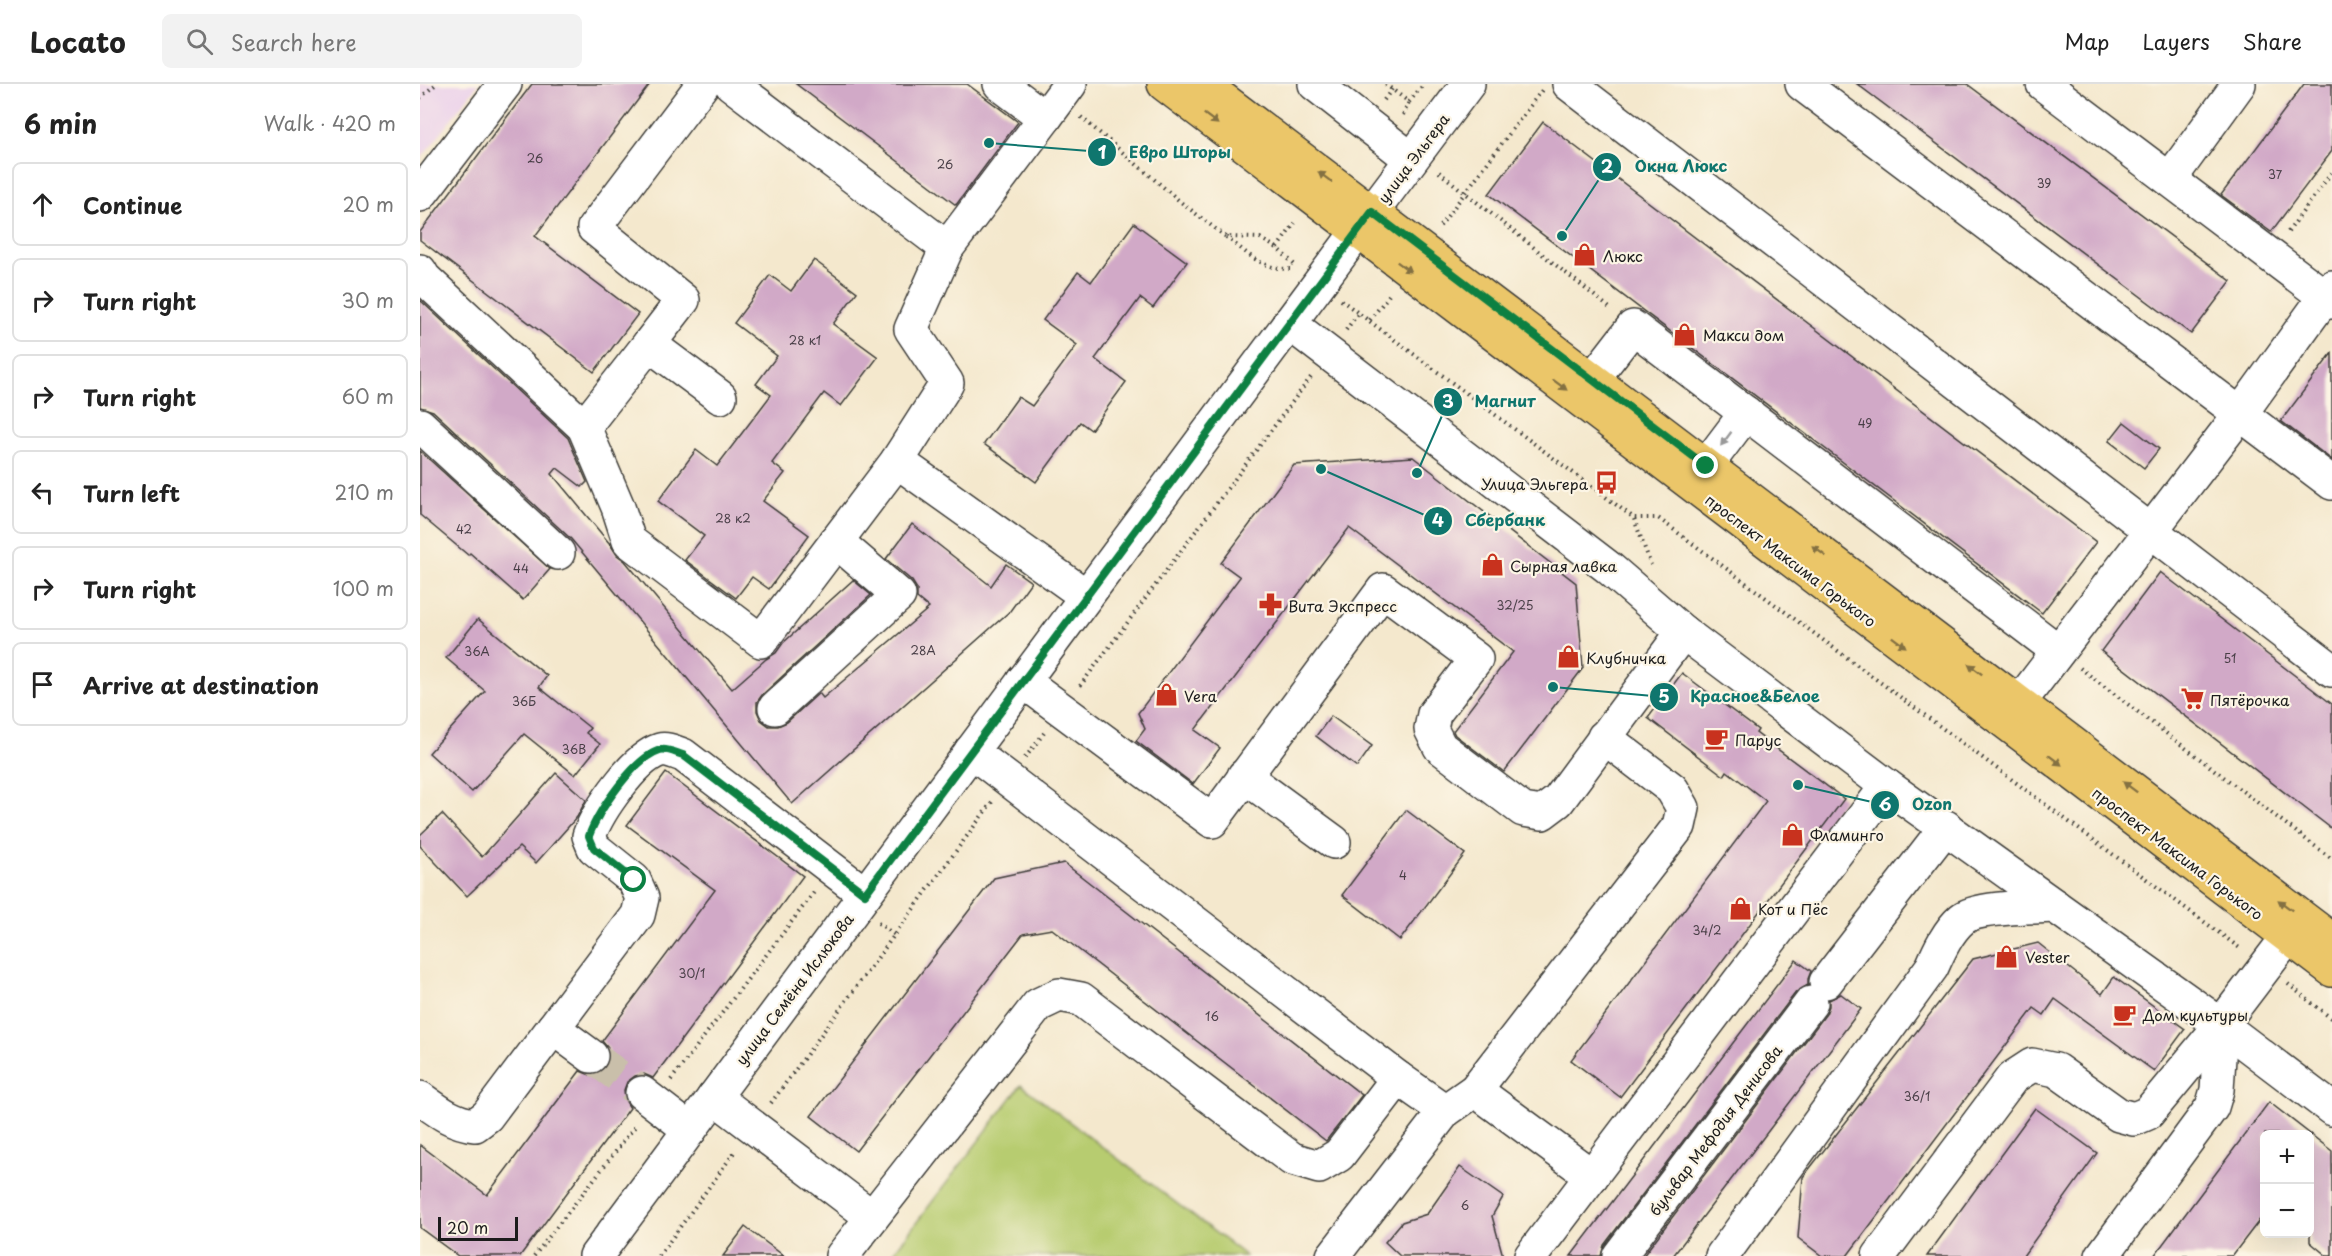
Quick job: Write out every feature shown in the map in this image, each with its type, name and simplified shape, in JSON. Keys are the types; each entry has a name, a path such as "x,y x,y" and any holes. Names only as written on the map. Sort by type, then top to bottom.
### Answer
{"main road":[{"name":"проспект Максима Горького","path":"1164,84 1592,380 1706,466 2288,937 2332,970"},
{"name":"проспект Максима Горького","path":"1203,84 1365,222 2012,713 2332,940"}],"street":[{"path":"420,195 505,84"},
{"path":"584,428 683,300 594,228 703,84"},
{"path":"731,84 947,248"},
{"path":"1000,84 1045,118"},
{"path":"1315,84 1422,164"},
{"name":"улица Эльгера","path":"1365,222 1422,164 1468,84"},
{"path":"1802,84 2332,483"},
{"path":"2012,713 2330,295 2270,256 2043,84"},
{"path":"2170,179 2239,84"},
{"path":"1557,85 2151,530 2332,670"},
{"path":"420,271 424,278 584,428 618,507 629,541 761,641 897,461 947,383 911,329 947,248 1045,118 1074,99"},
{"name":"улица Семёна Ислюкова","path":"596,1256 1365,222"},
{"path":"1289,323 1609,568 1683,632 1887,786 2221,1025 2332,1109"},
{"path":"1592,380 1633,327 2058,651"},
{"path":"649,344 720,397"},
{"path":"1706,466 1746,413"},
{"path":"420,425 558,553"},
{"path":"897,461 1086,596"},
{"path":"775,708 899,595 837,541"},
{"path":"1023,681 1212,821 1383,590 1476,659 1434,714 1431,729 1440,747 1523,810 1542,813 1558,801 1683,632"},
{"path":"1333,1256 1445,1111 1475,1090 1679,826 1683,807 1672,789 1604,737"},
{"path":"420,1098 444,1116 462,1124 475,1125 487,1116 638,915 642,898 634,880 594,848 589,836 594,823 633,767 649,755 663,749 683,755 865,894"},
{"path":"970,752 1398,1078 1445,1111"},
{"path":"1244,776 1334,842"},
{"path":"1531,1256 1887,786"},
{"name":"бульвар Мефодия Денисова","path":"1619,1256 1946,827"},
{"path":"1722,1256 1932,967 1943,943 1963,918 1978,912 2055,906"},
{"path":"1879,1256 2012,1078 2032,1065 2056,1070 2119,1115 2134,1119 2148,1113 2221,1025 2288,937"},
{"path":"843,1256 1038,1005 1059,995 1081,999 1292,1159 1319,1167 1339,1155 1398,1078"},
{"path":"2102,1256 2212,1107 2217,1090 2221,1025"},
{"path":"553,1028 591,1056"},
{"path":"1475,1090 1592,1176"},
{"path":"648,1097 690,1130"},
{"path":"714,1097 872,1217"}],"path":[{"path":"420,98 436,84"},
{"path":"1385,84 1409,102 1424,84"},
{"path":"1435,233 1557,85"},
{"path":"1074,99 1182,203 1226,237 1264,265 1276,270 1298,268 1277,248 1260,238 1226,237"},
{"path":"1422,164 1466,193 1633,327"},
{"path":"2270,256 2332,172"},
{"path":"1277,248 1295,223"},
{"path":"1370,320 1389,295"},
{"path":"1340,299 1634,518 1653,569"},
{"path":"1634,518 1658,518 2242,950"},
{"path":"2058,651 2332,860"},
{"path":"534,1256 648,1097 831,868"},
{"path":"2281,979 2332,1019"}],"shaded area":[{"path":"420,84 478,84 420,160"}],"green space":[{"path":"1021,1085 1246,1256 891,1256"}],"building":[{"path":"532,84 650,84 535,236 638,314 594,372 420,240 420,232"},
{"path":"796,84 967,84 1018,122 956,205"},
{"path":"1857,84 1967,84 2231,281 2191,334"},
{"path":"2304,84 2332,84 2332,151 2271,232 2221,195"},
{"path":"1543,122 2096,542 2042,613 1489,194"},
{"path":"1134,223 1187,262 1153,308 1140,298 1095,359 1126,382 1091,430 1080,422 1036,482 984,444 1018,397 1032,406 1077,345 1043,320 1078,272 1091,282"},
{"path":"814,260 857,292 833,324 878,357 841,406 824,393 772,463 785,473 763,501 809,535 769,589 752,577 736,598 685,560 704,536 658,501 696,450 717,466 771,395 756,384 777,356 734,323 770,275 791,291"},
{"path":"420,300 568,438 587,482 582,487 557,468 552,474 617,555 625,561 732,689 776,653 783,643 853,580 871,595 762,695 757,702 757,711 761,720 769,726 778,726 787,722 819,693 823,698 929,608 917,598 917,589 912,581 886,559 912,524 991,586 1006,564 1031,582 1010,611 792,804 571,539 433,411 420,407"},
{"path":"2332,353 2332,460 2281,421"},
{"path":"2124,422 2159,449 2144,468 2109,441"},
{"path":"420,451 550,569 523,600 470,553 468,555 420,515"},
{"path":"1413,457 1576,583 1583,668 1504,772 1455,735 1453,731 1513,652 1349,528 1195,730 1220,748 1193,784 1136,741 1145,729 1138,713 1240,577 1221,563 1294,465"},
{"path":"2160,572 2332,704 2332,829 2101,651"},
{"path":"478,619 547,676 539,687 590,728 586,733 600,744 575,775 524,734 472,792 429,753 485,691 446,658"},
{"path":"1682,673 1758,730 1756,733 1844,799 1620,1097 1571,1060 1766,801 1727,771 1724,776 1648,718"},
{"path":"1331,716 1372,746 1357,767 1316,736"},
{"path":"556,773 586,800 577,817 536,863 519,847 467,896 420,846 420,835 442,814 482,857"},
{"path":"666,773 803,876 653,1078 644,1074 635,1076 627,1082 624,1090 625,1100 630,1108 520,1256 458,1256 420,1228 420,1145 487,1195 580,1071 590,1075 606,1068 610,1058 608,1048 602,1041 715,890 627,825"},
{"path":"1406,810 1465,854 1400,940 1342,895"},
{"path":"1064,863 1362,1095 1326,1141 1052,929 1023,934 856,1151 811,1116 994,878"},
{"path":"2038,943 2102,994 2114,977 2185,1029 2154,1071 2055,999 2044,1015 2034,1008 1847,1256 1822,1256 1798,1238 1803,1177 1973,959"},
{"path":"1796,960 1811,971 1808,985 1796,992 1604,1245 1601,1256 1571,1256"},
{"path":"1841,994 1861,1009 1673,1256 1643,1256 1826,1014 1829,1000"},
{"path":"2269,1102 2305,1130 2260,1130 2260,1220 2232,1256 2154,1256"},
{"path":"2035,1108 2097,1153 2023,1256 1927,1256"},
{"path":"2314,1137 2332,1151 2332,1256 2327,1256 2310,1242 2310,1238 2314,1238"},
{"path":"1460,1167 1503,1197 1492,1216 1503,1256 1400,1256 1385,1242 1402,1222 1427,1214"},
{"path":"745,1227 784,1256 723,1256"}],"tunnel":[{"path":"591,1056 642,1093"}],"place":[{"name":"Евро Шторы","path":"989,143"},
{"name":"Окна Люкс","path":"1562,236"},
{"name":"Люкс","path":"1585,255"},
{"name":"Макси дом","path":"1685,334"},
{"name":"Сбербанк","path":"1321,469"},
{"name":"Магнит","path":"1417,473"},
{"name":"Улица Эльгера","path":"1606,483"},
{"name":"Сырная лавка","path":"1492,565"},
{"name":"Вита Экспресс","path":"1270,605"},
{"name":"Клубничка","path":"1568,657"},
{"name":"Красное&Белое","path":"1553,687"},
{"name":"Vera","path":"1166,695"},
{"name":"Пятёрочка","path":"2192,699"},
{"name":"Парус","path":"1717,739"},
{"name":"Ozon","path":"1798,785"},
{"name":"Фламинго","path":"1792,834"},
{"name":"Кот и Пёс","path":"1740,908"},
{"name":"Vester","path":"2007,956"},
{"name":"Дом культуры","path":"2125,1014"}],"route":[{"path":"634,880 594,848 589,836 594,823 633,767 649,755 663,749 683,755 865,894 1372,212 1706,466"}]}
